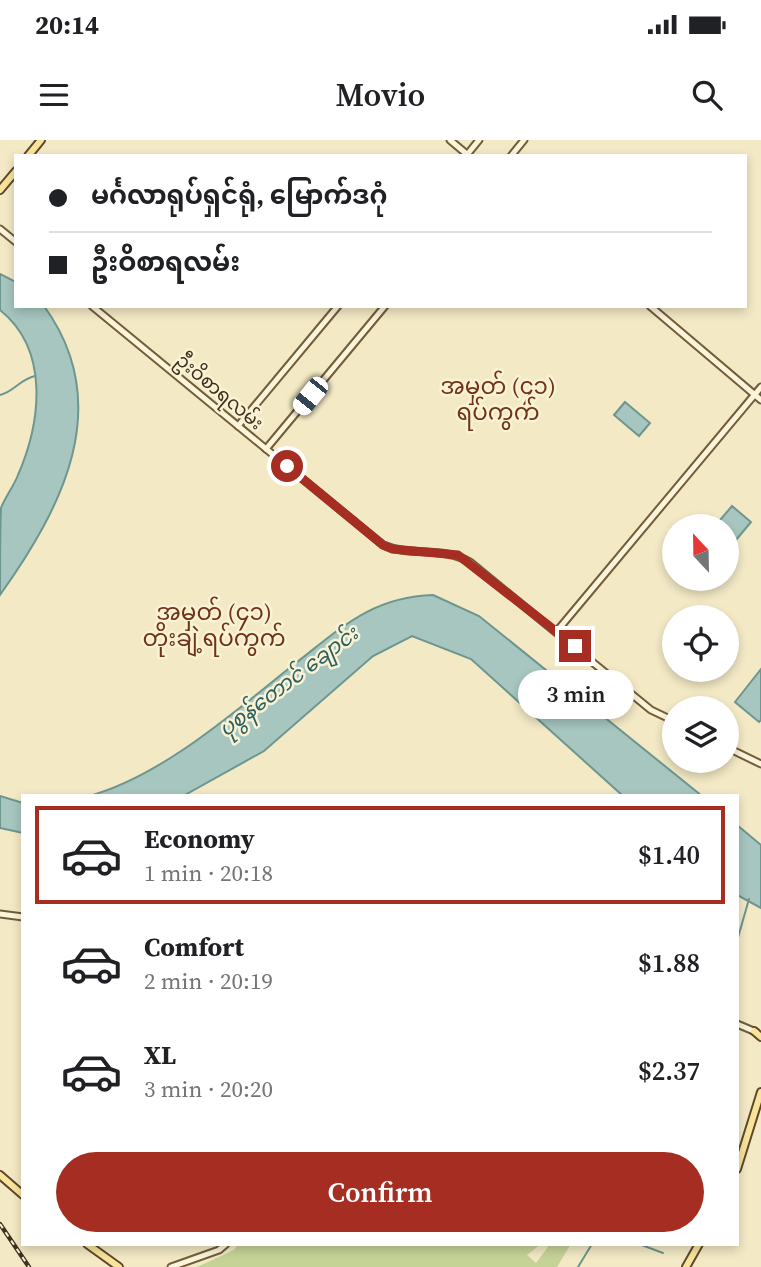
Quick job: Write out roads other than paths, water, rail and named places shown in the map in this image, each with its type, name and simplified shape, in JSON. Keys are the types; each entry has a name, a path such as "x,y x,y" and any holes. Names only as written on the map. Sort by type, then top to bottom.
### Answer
{"main road":[{"path":"30,154 41,140"},
{"path":"450,140 466,154"},
{"path":"468,154 479,140"},
{"path":"513,154 524,140"},
{"path":"0,190 14,173"},
{"path":"0,229 14,240"},
{"name":"ဦးဝိစာရလမ်း","path":"94,308 383,545 392,549 458,555 557,631 651,710 662,715"},
{"path":"241,428 336,308"},
{"path":"264,447 383,308"},
{"path":"652,308 761,400"},
{"path":"557,631 761,387"},
{"path":"739,753 761,764"},
{"path":"0,914 21,918"},
{"path":"739,1025 759,1033"},
{"path":"739,1163 761,1092"},
{"path":"0,1177 21,1195"},
{"path":"85,1246 112,1267"},
{"path":"90,1246 118,1267"},
{"path":"171,1267 224,1246"},
{"path":"687,1267 698,1246"}],"water":[{"path":"0,274 14,281 14,308 45,308 65,343 76,381 78,418 72,455 60,491 23,562 0,595 1,508 26,454 36,410 36,388 34,366 27,345 16,326 0,310"},
{"path":"625,402 650,423 639,436 614,415"},
{"path":"732,506 751,522 739,536 739,514 725,514"},
{"name":"ပုစွန်တောင် ချောင်း","path":"433,595 479,616 662,764 662,773 674,773 700,794 621,794 471,659 412,636 373,656 264,751 187,794 95,794 116,787 170,758 222,722 341,628 391,602"},
{"path":"761,669 759,722 739,705 739,697"},
{"path":"0,796 21,802 21,833 0,828"},
{"path":"739,827 761,845 761,908 739,896"}],"waterway":[{"path":"0,395 35,376"},
{"path":"739,934 749,899"},
{"path":"578,1267 591,1246"},
{"path":"644,1246 663,1253"}],"railway":[{"path":"0,1224 29,1267"}],"district":[{"name":"အမှတ် (၄၁) ရပ်ကွက်","path":"498,399"},
{"name":"အမှတ် (၄၁) တိုးချဲ့ရပ်ကွက်","path":"214,625"}]}
